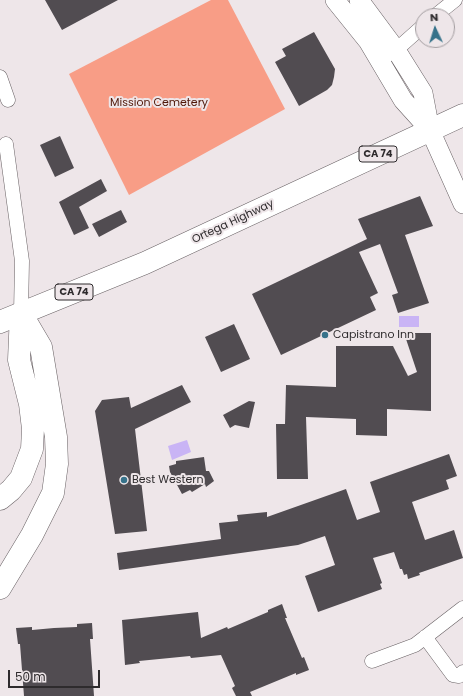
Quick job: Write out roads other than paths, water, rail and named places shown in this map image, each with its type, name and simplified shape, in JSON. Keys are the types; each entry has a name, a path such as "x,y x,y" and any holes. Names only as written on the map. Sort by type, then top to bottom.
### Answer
{"main road":[{"path":"335,0 368,41 402,100 430,130"},
{"path":"359,0 396,50 423,93 430,130 463,204"},
{"name":"Ortega Highway","path":"0,322 145,263 463,115"},
{"path":"0,499 11,490 21,478 32,450 33,429 30,404 18,360 21,313"},
{"path":"0,588 32,535 53,493 57,464 56,437 41,347 21,313"}],"street":[{"path":"445,8 455,0"},
{"path":"379,60 396,50 415,33"},
{"path":"0,77 8,100"},
{"path":"6,144 21,254 21,313"},
{"path":"372,661 415,645 463,608"},
{"path":"425,637 453,675 459,676 463,672"}],"place":[{"name":"Capistrano Inn","path":"325,335"},
{"name":"Best Western","path":"124,480"}],"park label":[{"name":"Mission Cemetery","path":"159,103"}]}
